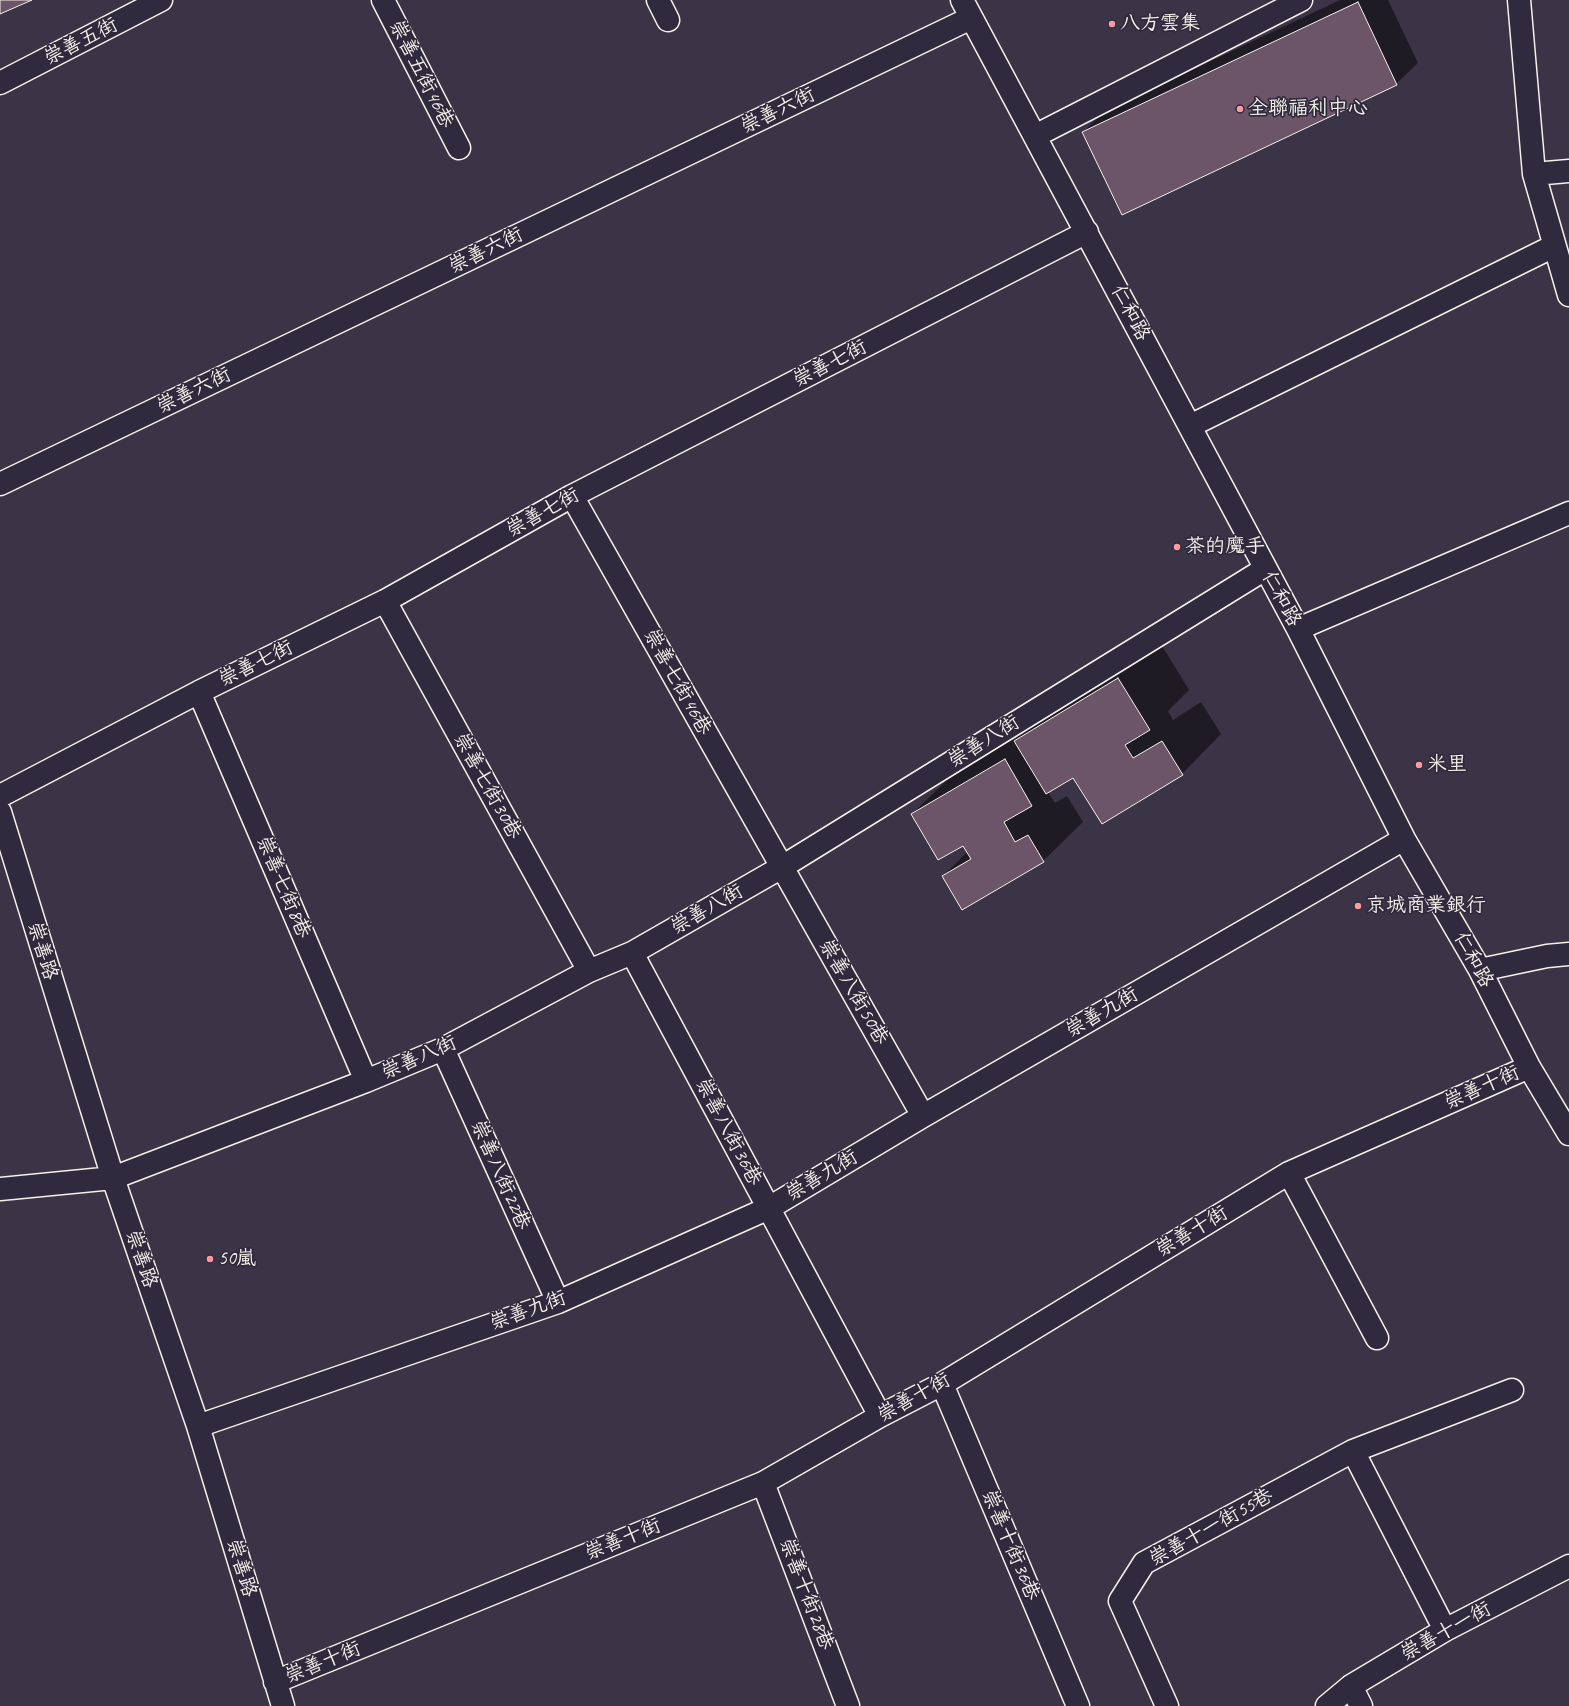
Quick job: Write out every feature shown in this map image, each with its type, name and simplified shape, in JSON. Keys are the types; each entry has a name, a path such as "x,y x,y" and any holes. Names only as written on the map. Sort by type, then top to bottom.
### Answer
{"street":[{"name":"崇善五街","path":"0,83 161,0"},
{"name":"崇善五街46巷","path":"383,0 459,148"},
{"path":"658,0 668,20"},
{"path":"1035,136 1301,0"},
{"path":"1519,0 1534,174 1569,295"},
{"name":"仁和路","path":"966,9 1087,232 1298,629 1404,839 1480,970 1529,1067 1569,1134"},
{"name":"崇善六街","path":"0,484 966,9"},
{"path":"1534,174 1569,171"},
{"name":"崇善七街","path":"0,796 199,692 385,601 572,496 1087,232"},
{"path":"1190,426 1554,246"},
{"name":"崇善七街46巷","path":"572,496 782,867"},
{"path":"1298,629 1569,513"},
{"name":"崇善八街","path":"0,1190 113,1178 366,1082 443,1049 589,971 632,953 782,867 1265,569"},
{"name":"崇善七街30巷","path":"385,601 589,971"},
{"name":"崇善七街8巷","path":"199,692 366,1082"},
{"name":"崇善路","path":"0,812 5,844 113,1178 198,1426 283,1706"},
{"name":"崇善九街","path":"198,1426 558,1302 769,1208 923,1116 1404,839"},
{"name":"崇善八街50巷","path":"782,867 923,1116"},
{"name":"崇善八街36巷","path":"632,953 880,1416"},
{"path":"1480,970 1547,956 1569,954"},
{"name":"崇善八街22巷","path":"443,1049 558,1302"},
{"name":"崇善十街","path":"275,1682 763,1483 880,1416 942,1384 1289,1173 1529,1067"},
{"path":"1289,1173 1377,1338"},
{"name":"崇善十街36巷","path":"942,1384 1078,1706"},
{"name":"崇善十一街55巷","path":"1167,1706 1120,1601 1144,1563 1353,1451 1512,1390"},
{"path":"1353,1451 1445,1630"},
{"name":"崇善十街28巷","path":"763,1483 848,1706"},
{"name":"崇善十一街","path":"1327,1706 1351,1686 1445,1630 1569,1566"},
{"path":"1351,1686 1361,1706"}],"building":[{"path":"0,0 32,0 0,14"},
{"name":"全聯福利中心","path":"1358,2 1397,85 1122,215 1082,132"},
{"path":"1118,678 1150,730 1125,745 1133,758 1162,741 1183,775 1102,824 1073,778 1046,794 1014,741"},
{"path":"1005,759 1032,806 1004,822 1015,842 1028,835 1044,862 962,910 942,876 971,859 963,846 938,860 911,814"}],"place":[{"name":"八方雲集","path":"1112,24"},
{"name":"全聯福利中心","path":"1240,109"},
{"name":"茶的魔手","path":"1177,547"},
{"name":"米里","path":"1419,765"},
{"name":"京城商業銀行","path":"1358,906"},
{"name":"50嵐","path":"210,1259"}]}
